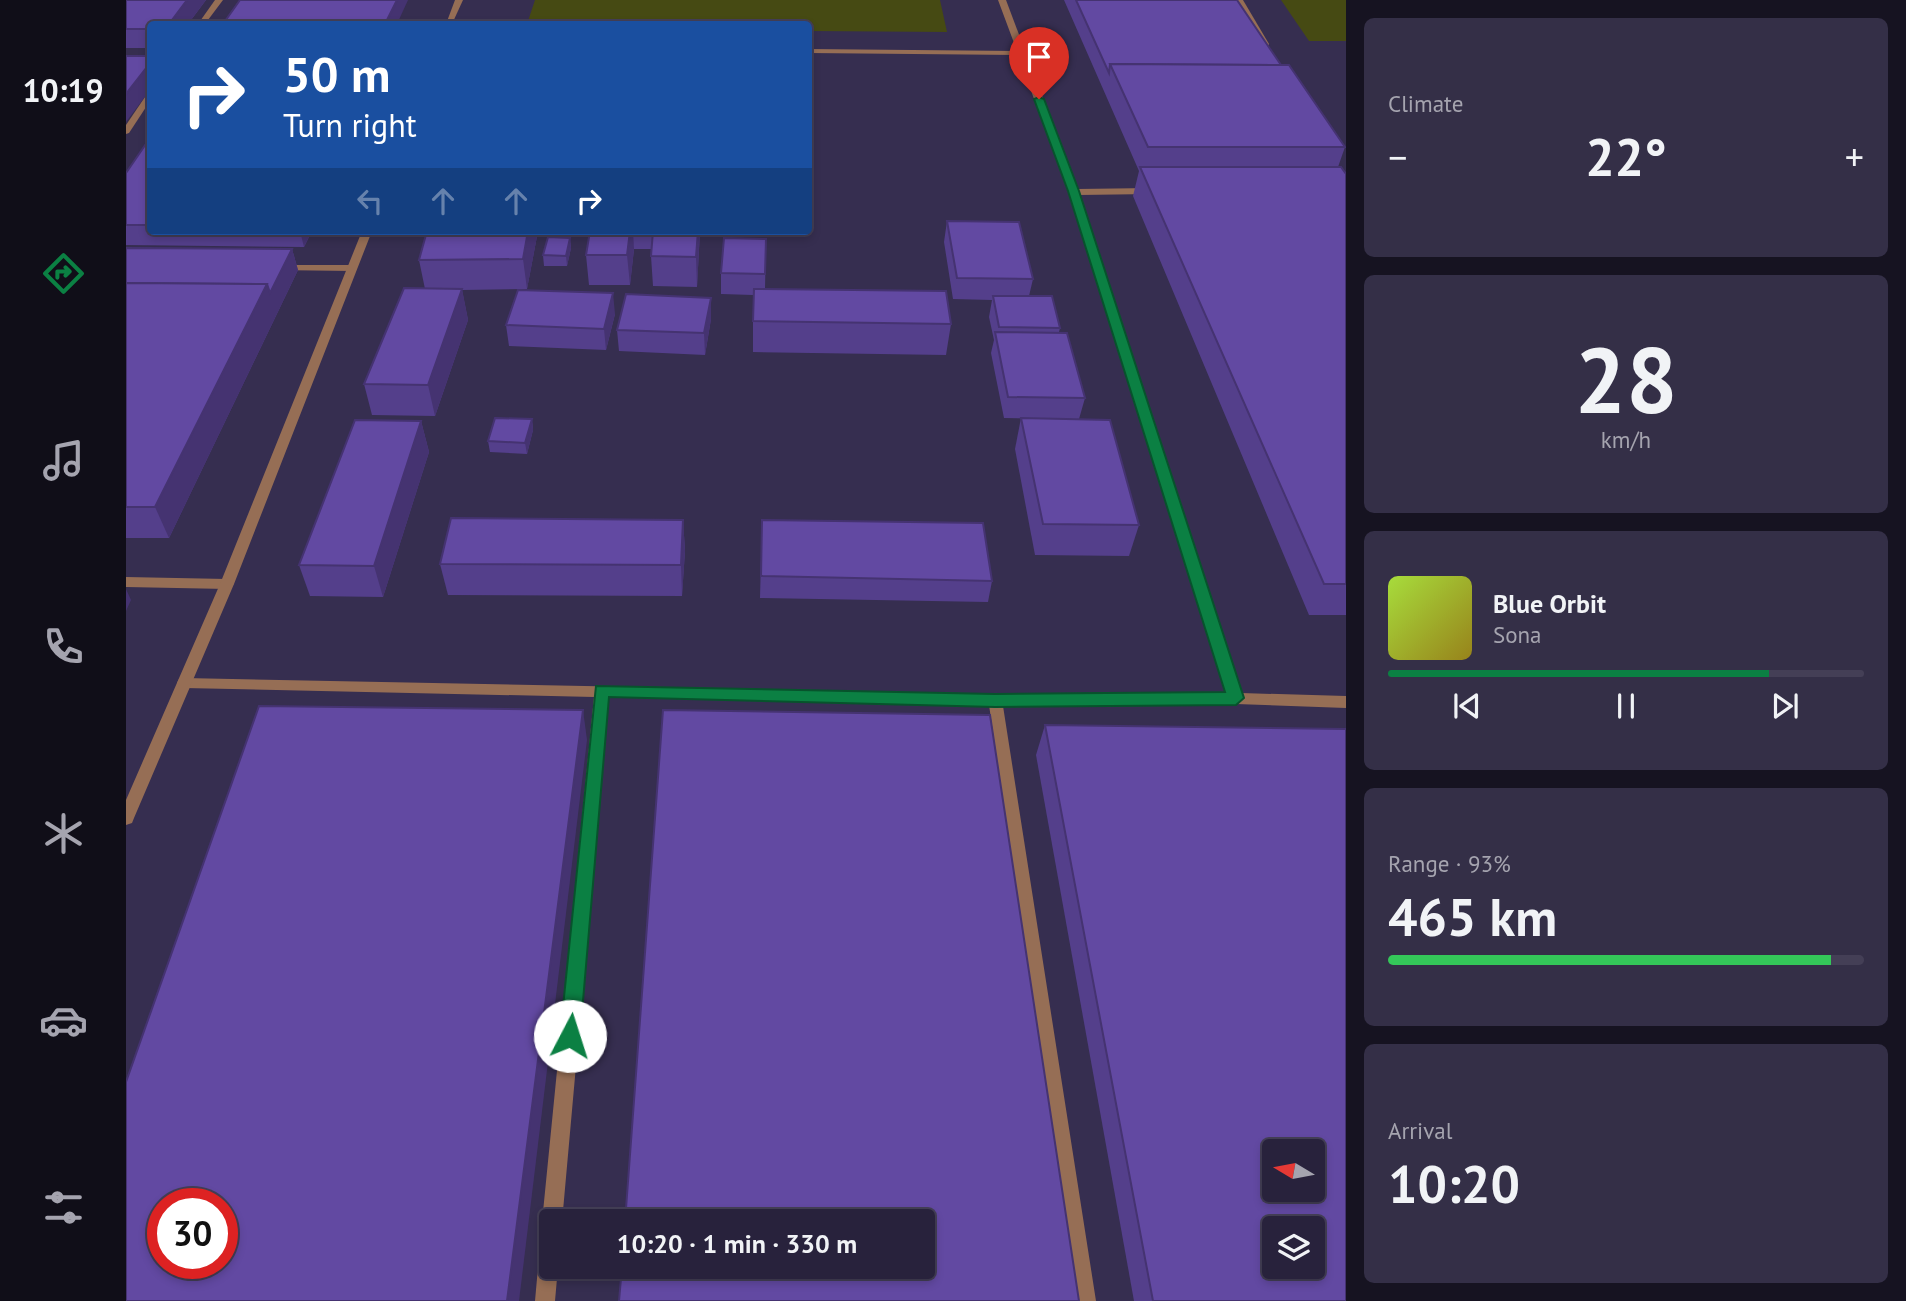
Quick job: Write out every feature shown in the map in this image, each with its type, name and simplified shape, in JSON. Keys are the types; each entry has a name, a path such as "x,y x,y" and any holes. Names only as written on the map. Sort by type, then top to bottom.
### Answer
{"street":[{"path":"203,21 219,0"},
{"path":"450,21 459,0"},
{"path":"1002,0 1073,191 1236,698"},
{"path":"1239,0 1270,52"},
{"path":"812,51 1022,53"},
{"path":"126,131 147,100"},
{"path":"1073,191 1169,191"},
{"path":"126,818 227,584 365,235"},
{"path":"271,267 352,268"},
{"path":"126,582 227,584"},
{"path":"184,683 995,700 1236,698 1346,702"},
{"path":"553,1209 602,691"},
{"path":"995,700 1086,1301"},
{"path":"545,1301 547,1279"}],"green space":[{"path":"535,0 940,0 947,32 812,31 812,21 528,21"},
{"path":"1281,0 1346,0 1346,41 1309,41"}],"building":[{"path":"126,0 187,0 171,21 147,21 147,29 126,29"},
{"path":"240,0 397,0 386,21 225,21"},
{"path":"1076,0 1237,0 1281,65 1110,64 1109,73"},
{"path":"126,56 147,56 147,67 126,94"},
{"path":"1110,64 1289,65 1345,147 1148,147"},
{"path":"147,142 147,225 126,225 126,173"},
{"path":"1140,167 1341,167 1346,174 1346,584 1324,584"},
{"path":"947,221 1019,222 1033,279 957,278"},
{"path":"426,235 527,235 523,259 419,260"},
{"path":"589,235 630,235 627,255 586,255"},
{"path":"653,235 698,235 696,257 651,256"},
{"path":"548,237 570,238 566,256 543,255"},
{"path":"724,238 766,239 765,274 721,273"},
{"path":"126,248 292,249 270,293 267,284 126,283"},
{"path":"126,283 267,284 155,507 126,507"},
{"path":"404,288 462,289 428,385 364,384"},
{"path":"754,289 946,291 951,324 753,321"},
{"path":"518,290 613,293 604,329 506,325"},
{"path":"626,294 711,298 704,333 617,330"},
{"path":"993,296 1052,296 1060,328 999,327"},
{"path":"995,332 1067,333 1085,398 1008,397"},
{"path":"495,418 532,419 525,443 488,441"},
{"path":"1021,418 1110,420 1139,525 1043,524"},
{"path":"355,420 421,421 374,566 299,565"},
{"path":"451,518 683,520 681,565 440,564"},
{"path":"762,520 983,523 992,581 761,576"},
{"path":"259,706 583,710 507,1301 126,1301 126,1082"},
{"path":"663,710 990,715 1079,1301 619,1301 621,1279 935,1279 935,1209 626,1209"},
{"path":"1045,725 1346,729 1346,1301 1153,1301"}],"route":[{"path":"570,1036 602,691 995,700 1236,698 1073,191 1039,99"}]}
